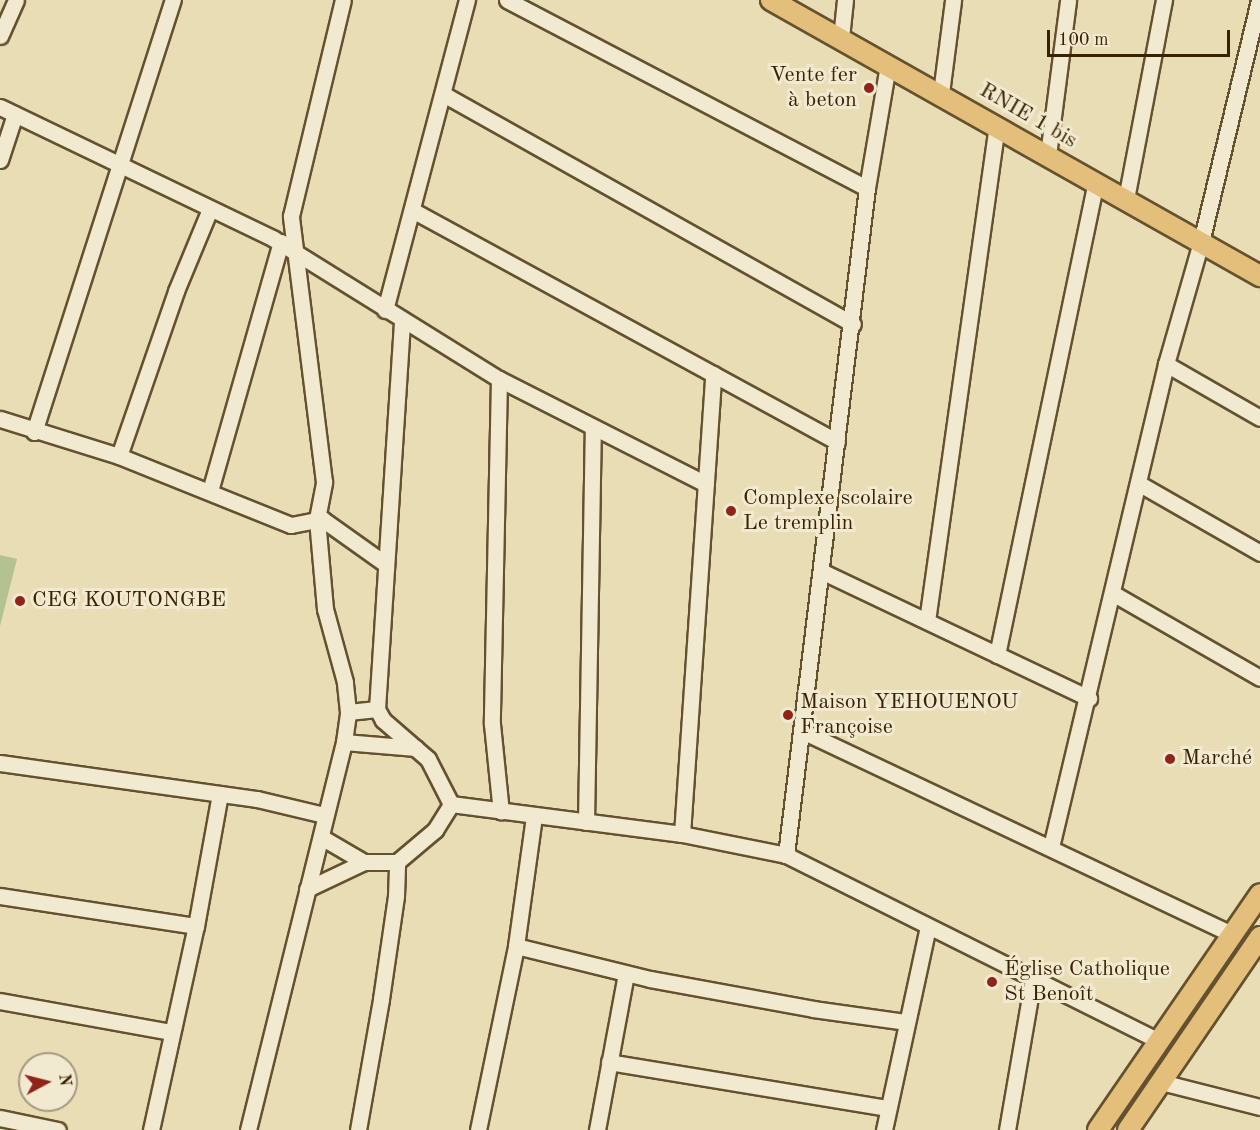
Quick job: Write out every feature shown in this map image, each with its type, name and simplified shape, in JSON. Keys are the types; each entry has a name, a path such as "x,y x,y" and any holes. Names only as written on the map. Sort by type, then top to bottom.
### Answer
{"main road":[{"name":"RNIE 1 bis","path":"771,0 941,93 1260,276"},
{"path":"1098,1130 1260,894"},
{"path":"1128,1130 1260,937"}],"street":[{"path":"0,36 16,0"},
{"path":"34,432 173,0"},
{"path":"210,491 287,247 293,202 343,0"},
{"path":"385,310 467,0"},
{"path":"507,0 867,188"},
{"path":"841,38 845,0"},
{"path":"941,93 953,0"},
{"path":"1048,154 1068,0"},
{"path":"1126,200 1164,0"},
{"path":"1051,847 1114,594 1166,364 1201,242 1259,0"},
{"path":"786,855 853,324 867,188 888,65"},
{"path":"442,94 853,324"},
{"path":"0,107 287,247 385,310 469,357 499,379 593,429 706,484"},
{"path":"0,160 15,114"},
{"path":"927,621 997,125"},
{"path":"997,655 1096,182"},
{"path":"119,456 172,301 210,209"},
{"path":"412,210 837,441"},
{"path":"248,1130 321,837 324,815 344,742 348,712 345,682 325,609 317,519 324,482 318,417 287,247"},
{"path":"402,320 384,563 377,709 384,720 416,748 437,772 451,804"},
{"path":"1166,364 1260,418"},
{"path":"682,834 713,374"},
{"path":"499,379 492,724 496,791 501,812"},
{"path":"0,419 34,432 119,456 291,525 317,519 384,563"},
{"path":"586,822 593,429"},
{"path":"1138,483 1260,553"},
{"path":"821,571 1089,698"},
{"path":"1114,594 1260,678"},
{"path":"348,712 377,709"},
{"path":"802,731 1232,934"},
{"path":"344,742 416,748"},
{"path":"0,763 220,794 324,815"},
{"path":"151,1130 196,926 220,794"},
{"path":"451,804 682,834 786,855 1159,1041"},
{"path":"307,889 364,862 396,862 435,830 451,804"},
{"path":"478,1130 516,946 534,816"},
{"path":"321,837 364,862"},
{"path":"358,1130 396,896 396,862"},
{"path":"0,896 196,926"},
{"path":"884,1130 905,1022 928,927"},
{"path":"516,946 626,974 813,1009 905,1022"},
{"path":"597,1130 626,974"},
{"path":"1007,1130 1033,980"},
{"path":"0,1001 171,1032"},
{"path":"609,1062 888,1108"},
{"path":"1161,1082 1259,1102"},
{"path":"0,1118 58,1130"}],"green space":[{"path":"0,555 17,559 0,626"}],"place":[{"name":"Vente fer à beton","path":"869,88"},
{"name":"Complexe scolaire Le tremplin","path":"731,511"},
{"name":"CEG KOUTONGBE","path":"20,601"},
{"name":"Maison YEHOUENOU Françoise","path":"788,715"},
{"name":"Marché","path":"1170,759"},
{"name":"Église Catholique St Benoît","path":"992,982"}]}
